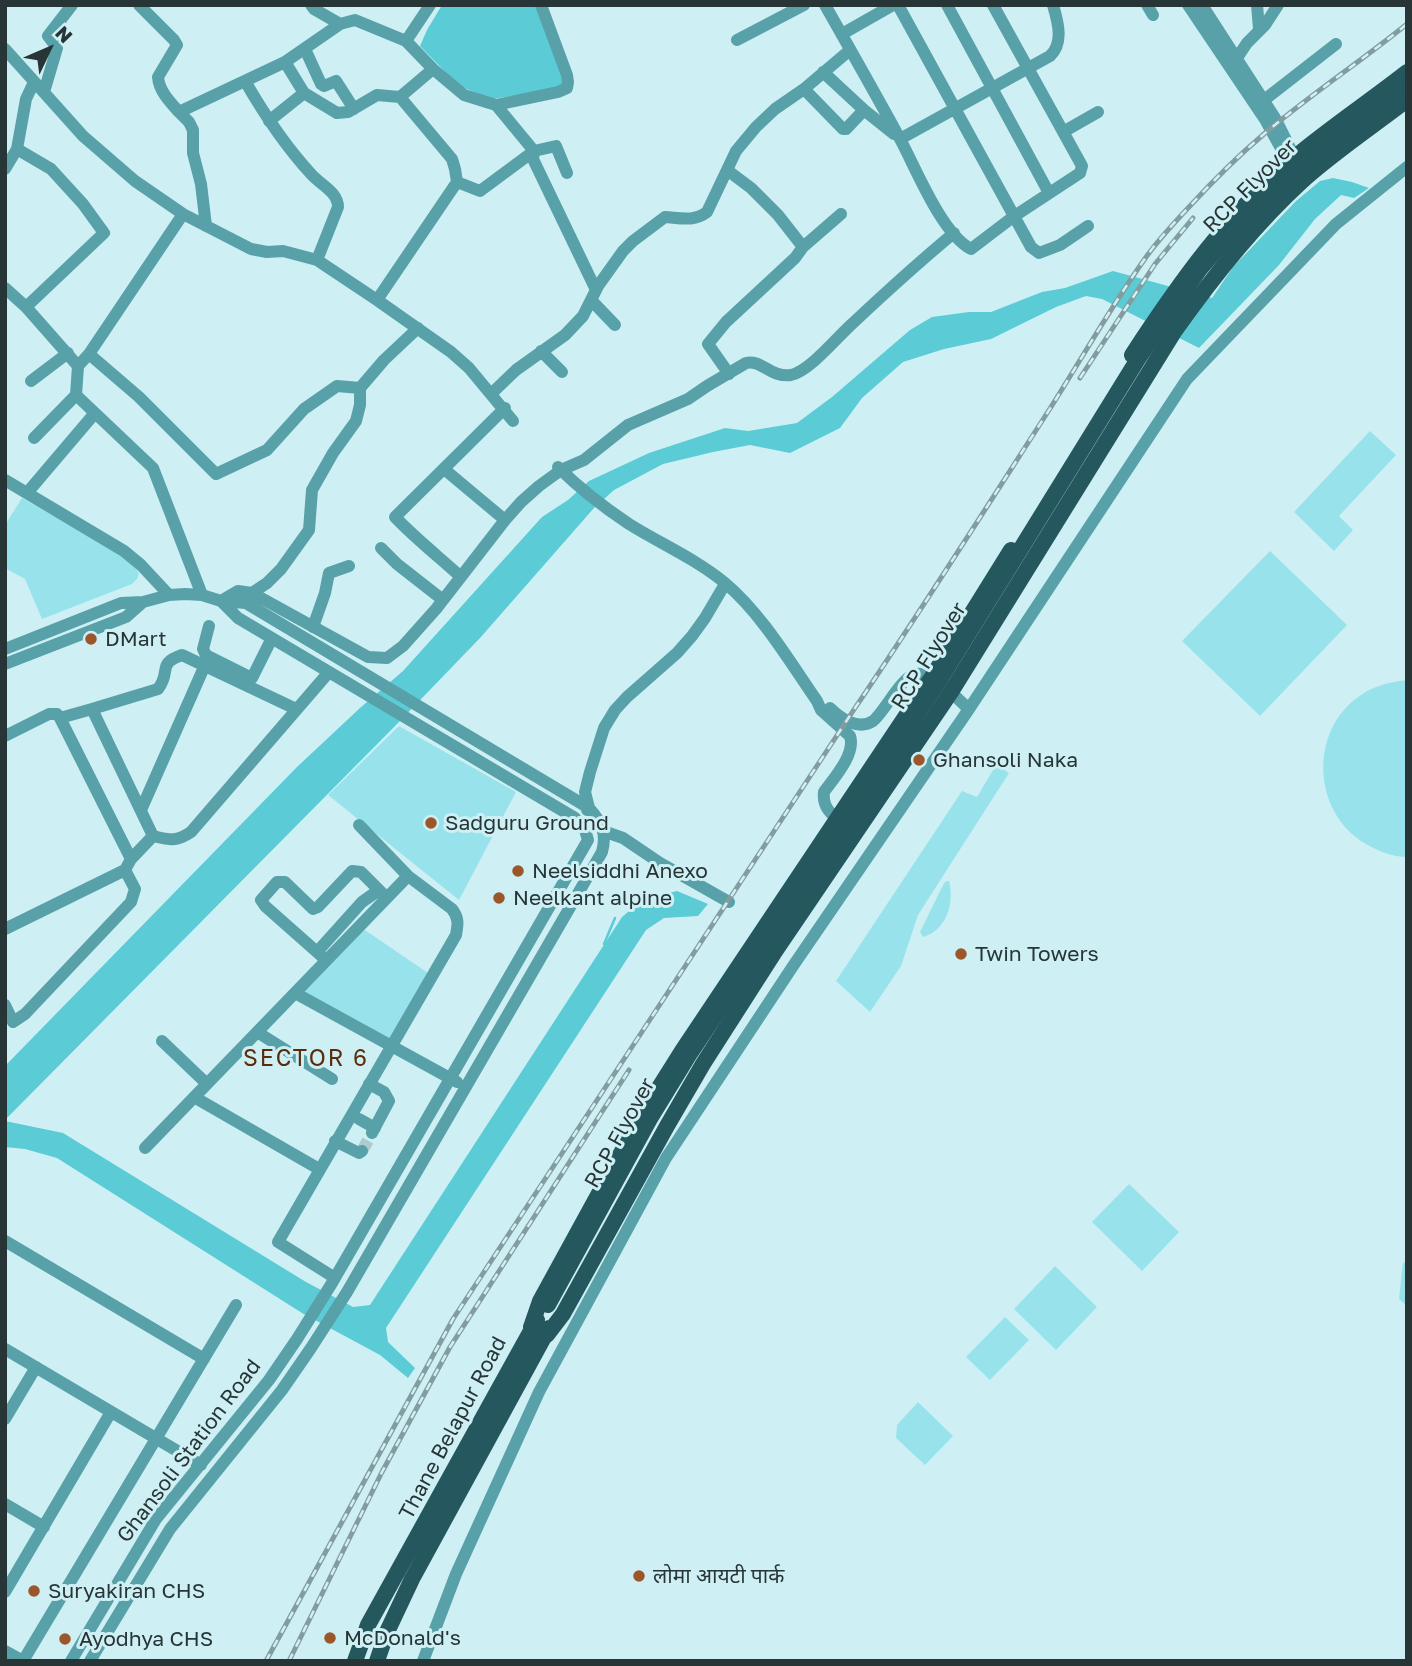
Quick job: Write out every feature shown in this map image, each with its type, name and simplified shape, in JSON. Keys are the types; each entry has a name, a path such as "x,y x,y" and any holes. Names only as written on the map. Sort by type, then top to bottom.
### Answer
{"main road":[{"path":"531,1327 540,1301 643,1113 681,1051 932,677 1174,292 1218,235 1291,160 1407,72"},
{"name":"RCP Flyover","path":"552,1308 651,1117 689,1055 936,686 1138,359 1180,296 1223,240 1295,167 1407,82"},
{"name":"RCP Flyover","path":"552,1308 696,1060 942,690 1186,301 1244,229 1298,174 1407,91"},
{"path":"547,1335 564,1314 703,1064 951,692 1184,318 1212,278 1256,226 1303,180 1407,100"},
{"name":"Thane Belapur Road","path":"405,1576 531,1327 552,1308"},
{"name":"Thane Belapur Road","path":"405,1576 547,1335 552,1308"},
{"path":"367,1661 383,1631 405,1576"},
{"path":"355,1661 368,1625 405,1576"},
{"path":"387,1661 396,1636 405,1576"},
{"path":"377,1661 383,1631"}],"street":[{"path":"44,92 57,48 48,36 72,5"},
{"path":"139,5 177,45 158,77 158,82 193,130 193,153 201,184 206,226"},
{"path":"311,5 340,24"},
{"path":"406,41 430,5"},
{"path":"179,112 285,61 340,24 355,20 406,41 464,95 496,105 558,92 567,88 567,75 541,5"},
{"path":"737,40 804,5"},
{"path":"825,5 937,211 963,244 971,249 1013,217 1080,173 1082,166 993,5"},
{"path":"842,34 892,5"},
{"path":"898,5 1031,247 1039,253 1060,245 1088,226"},
{"path":"947,5 1049,193"},
{"path":"900,139 1055,51 1059,32 1053,5"},
{"path":"1188,5 1232,60"},
{"path":"1202,5 1232,60 1260,103 1266,121 1303,180"},
{"path":"1257,5 1259,29"},
{"path":"1232,60 1265,25 1278,5"},
{"path":"1260,103 1336,44"},
{"path":"5,49 83,136 135,181 183,214 251,249 283,251 317,260 451,352 505,408 513,421"},
{"path":"305,49 321,84 324,86 336,81 354,109"},
{"path":"491,394 516,370 565,335 583,316 594,295 628,246 665,217 690,219 701,217 707,212 736,151 756,127 850,50"},
{"path":"285,61 304,93 337,113 348,112 377,95 400,97 452,159 456,169 457,182 377,300"},
{"path":"400,97 433,69"},
{"path":"823,72 900,139"},
{"path":"245,81 269,121 312,175 336,196 338,207 317,260"},
{"path":"5,169 17,149 26,99 34,82"},
{"path":"804,89 845,129 864,110"},
{"path":"269,121 304,93"},
{"path":"496,105 533,155 594,295 615,325"},
{"path":"1063,132 1098,112"},
{"path":"457,182 480,191 533,155 556,146 567,173"},
{"path":"17,149 51,169 83,204 104,233 26,307"},
{"path":"423,1661 456,1574 539,1392 666,1158 793,966 969,709 1187,379 1336,224 1407,167"},
{"path":"727,170 751,188 778,215 803,247"},
{"path":"34,438 76,395 78,366 89,355 183,214"},
{"path":"729,373 708,344 726,322 841,214"},
{"path":"221,601 239,591 253,593 368,657 387,659 403,646 443,600 521,502 560,469 584,460 628,425 688,400 741,365 751,361 779,375 793,374 810,365 852,323 954,233"},
{"path":"5,288 26,307 78,366"},
{"path":"253,593 281,569 309,530 312,490 333,453 356,421 360,388 384,360 418,328"},
{"path":"541,351 562,372"},
{"path":"31,381 68,353"},
{"path":"89,355 139,397 216,474 267,450 304,409 337,386 360,388"},
{"path":"76,395 153,468 202,596"},
{"path":"461,577 414,537 395,516 505,408"},
{"path":"27,493 95,412"},
{"path":"444,469 505,520"},
{"path":"560,469 629,524 701,565 743,600 758,618 821,710 850,736 852,751 824,792 823,800 837,819 856,832"},
{"path":"5,480 124,551 169,595"},
{"path":"381,548 443,600"},
{"path":"313,627 329,573 349,566"},
{"path":"725,584 692,636 615,710 604,728 585,792 589,808 603,831 623,838 660,863 729,902"},
{"path":"5,649 121,603 143,602 169,595 202,596 246,603 589,808"},
{"path":"221,601 237,618 579,822 589,808"},
{"path":"5,664 126,617 143,602"},
{"path":"209,626 203,649 206,655 292,701 302,698 311,688"},
{"path":"252,678 272,638"},
{"path":"60,718 158,689 165,676 164,667 168,661 182,655 296,709"},
{"path":"141,810 205,664"},
{"path":"345,682 354,668"},
{"path":"153,836 181,839 191,832 329,672"},
{"path":"817,701 827,705 849,722 865,724 873,721 908,677 916,674 932,677 969,709"},
{"path":"92,709 153,836"},
{"path":"5,736 49,714 57,714 128,864 135,889 131,902 25,1014 13,1022 5,1005"},
{"name":"Ghansoli Station Road","path":"71,1661 156,1519 269,1380 334,1280 586,845 587,836 579,822"},
{"path":"334,1280 278,1242 456,935 458,923 452,909 408,876 359,825"},
{"name":"Ghansoli Station Road","path":"90,1661 170,1529 262,1417 312,1348 602,852 605,841 603,831"},
{"path":"5,929 128,864 153,836"},
{"path":"321,956 261,900 277,882 285,882 313,909 352,871 361,873 383,894"},
{"path":"145,1148 295,993 321,956 383,894 408,876"},
{"path":"295,993 466,1086"},
{"path":"257,1032 332,1079"},
{"path":"162,1041 206,1084"},
{"path":"359,1119 373,1130 389,1101 384,1092 369,1084"},
{"path":"194,1097 319,1169"},
{"path":"335,1141 359,1153 362,1151"},
{"path":"5,1241 204,1359"},
{"path":"5,1651 23,1661 236,1305"},
{"path":"5,1349 201,1465"},
{"path":"5,1419 36,1367"},
{"path":"5,1592 111,1412"},
{"path":"5,1504 44,1527"}],"shaded area":[{"path":"442,5 540,5 565,80 560,89 492,99 459,86 420,46"},
{"path":"1333,178 1369,188 1354,198 1341,195 1315,219 1279,265 1199,348 1102,299 1086,296 1056,307 991,339 944,349 903,362 862,398 840,428 790,453 750,445 713,452 663,464 614,490 594,508 480,638 397,724 5,1120 5,1066 297,767 403,671 542,517 568,500 589,481 649,453 725,428 748,431 797,423 832,397 910,330 932,317 991,312 1042,292 1065,288 1113,271 1212,298 1233,267 1296,201 1320,181"},
{"path":"1370,431 1396,455 1339,516 1353,530 1334,551 1294,512"},
{"path":"22,498 121,554 136,568 139,574 137,579 132,584 42,619 25,579 5,568 5,525"},
{"path":"1270,551 1347,625 1260,716 1182,641"},
{"path":"1407,680 1407,857 1376,849 1348,830 1335,813 1323,771 1325,749 1332,729 1344,710 1372,689"},
{"name":"Sadguru Ground","path":"399,726 516,792 459,900 328,795"},
{"path":"996,765 1009,773 918,915 901,966 870,1012 836,981 962,791 977,797"},
{"path":"947,881 951,898 947,915 938,929 923,937 920,932"},
{"path":"677,891 708,904 698,916 664,918 646,930 386,1328 388,1342 415,1368 408,1378 380,1355 302,1313 57,1158 25,1149 5,1147 5,1121 63,1133 306,1282 353,1307 370,1305 622,917 643,899"},
{"path":"359,926 428,973 389,1041 297,990"},
{"path":"1129,1184 1179,1232 1142,1271 1092,1222"},
{"path":"1403,1262 1407,1265 1407,1306 1399,1299"},
{"path":"1055,1266 1097,1307 1056,1350 1014,1309"},
{"path":"1005,1317 1029,1340 990,1380 966,1357"},
{"path":"918,1402 953,1436 925,1465 896,1438 897,1425"}],"waterway":[{"path":"604,944 615,918"}],"tunnel":[{"path":"362,1151 372,1133"}],"railway":[{"path":"266,1661 453,1319 929,596 1144,260 1165,233 1254,142 1407,24"},
{"path":"1080,378 1155,264 1193,218"},
{"path":"289,1661 382,1472 450,1347 629,1070"}],"place":[{"name":"DMart","path":"91,639"},
{"name":"Ghansoli Naka","path":"919,760"},
{"name":"Sadguru Ground","path":"431,823"},
{"name":"Neelsiddhi Anexo","path":"518,871"},
{"name":"Neelkant alpine","path":"499,898"},
{"name":"Twin Towers","path":"961,954"},
{"name":"लोमा आयटी पार्क","path":"639,1576"},
{"name":"Suryakiran CHS","path":"34,1591"},
{"name":"McDonald's","path":"330,1638"},
{"name":"Ayodhya CHS","path":"65,1639"}],"district":[{"name":"SECTOR 6","path":"306,1059"}]}
